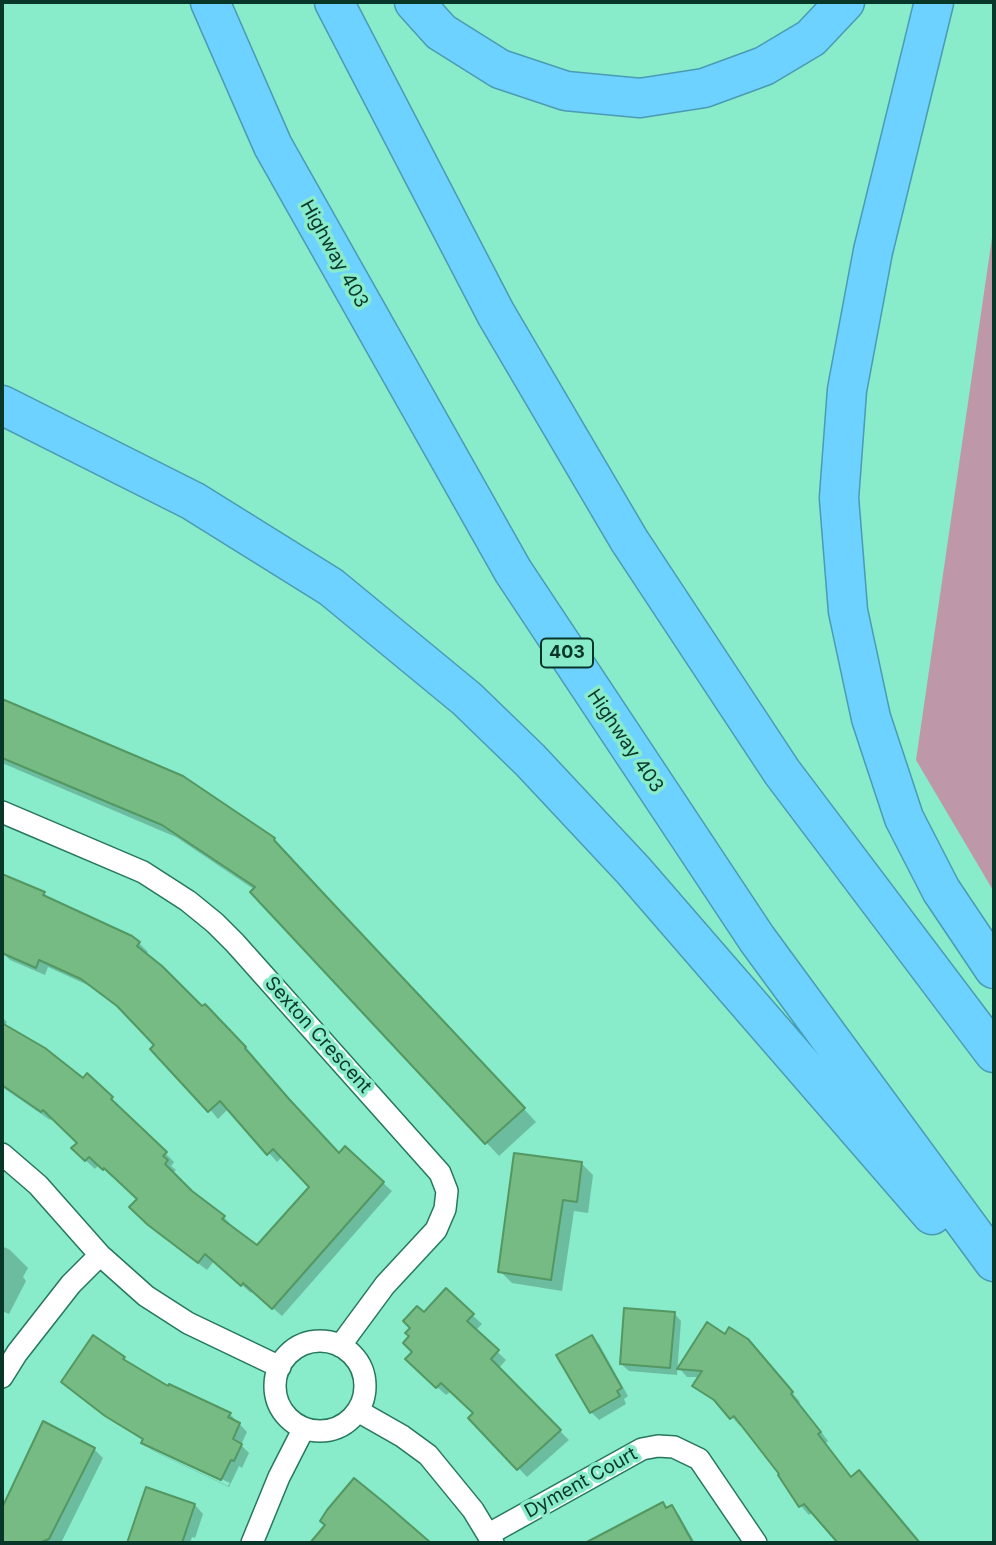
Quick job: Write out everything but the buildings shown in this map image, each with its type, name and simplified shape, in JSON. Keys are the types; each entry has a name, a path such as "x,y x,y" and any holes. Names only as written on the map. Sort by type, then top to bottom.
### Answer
{"highway":[{"name":"Highway 403","path":"210,2 273,146 513,571 757,939 994,1262"},
{"path":"334,2 496,314 628,540 782,772 994,1054"},
{"path":"414,2 441,32 500,69 566,91 640,98 704,88 764,66 811,38 845,2"},
{"path":"934,2 868,276 847,390 839,498 848,611 871,718 904,818 942,890 994,969"},
{"path":"2,405 193,501 331,587 467,699 530,760 634,870 994,1285"}],"street":[{"name":"Sexton Crescent","path":"2,812 143,872 215,923 440,1173 447,1191 445,1209 436,1230 385,1285 340,1346"},
{"path":"2,1154 57,1204 124,1279 167,1311 279,1367"},
{"path":"2,1377 17,1353 71,1284 100,1255"},
{"path":"326,1341 340,1346 352,1354 363,1374 364,1396 358,1410 340,1427 328,1430 303,1428 281,1409 276,1396 275,1381 279,1367 287,1355 312,1342 326,1341"},
{"path":"358,1410 428,1455 491,1539"},
{"path":"252,1543 303,1428"},
{"name":"Dyment Court","path":"491,1539 642,1449 658,1446 687,1451 699,1459 756,1543"}],"shaded area":[{"path":"994,224 994,892 916,760"}]}
